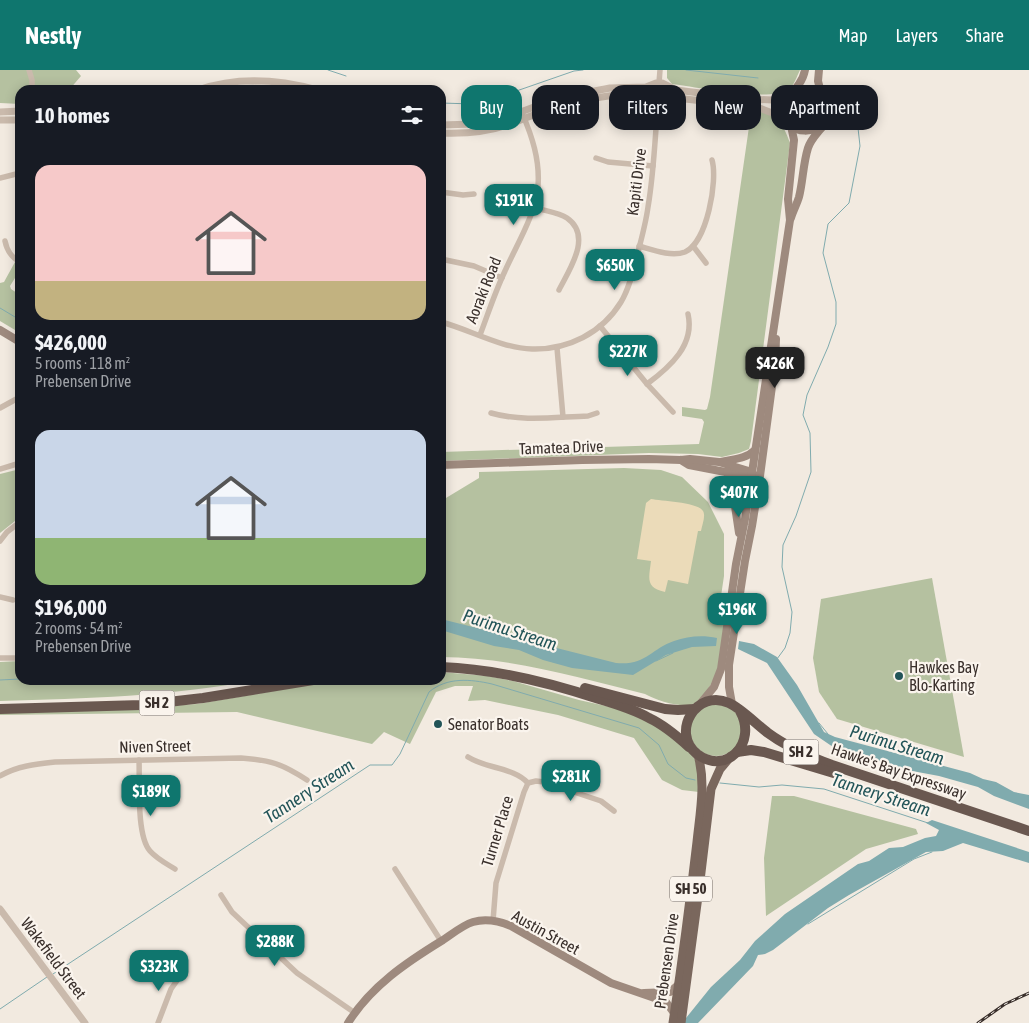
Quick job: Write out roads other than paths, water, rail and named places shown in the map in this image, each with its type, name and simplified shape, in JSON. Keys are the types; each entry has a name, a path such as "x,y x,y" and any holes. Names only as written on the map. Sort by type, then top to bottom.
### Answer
{"highway":[{"path":"446,662 492,667 546,677 665,709 678,710 697,707 719,700 732,704"},
{"name":"SH 2","path":"446,667 486,670 572,690 622,706 657,722 695,752 713,760 723,760 734,754"},
{"name":"SH 2","path":"0,707 132,701 260,685"},
{"name":"SH 2","path":"0,707 142,705 203,698 282,685"},
{"name":"SH 2","path":"732,704 740,712"},
{"path":"695,752 688,742 686,729 687,720 697,707"},
{"name":"SH 50","path":"734,754 743,744 746,732 745,722 740,712"},
{"name":"Hawke's Bay Expressway","path":"740,712 769,734 807,755 1029,831"},
{"name":"Hawke's Bay Expressway","path":"734,754 751,750 778,756 902,793 1029,836"}],"main road":[{"path":"798,85 805,70"},
{"path":"819,70 819,85"},
{"path":"697,707 714,687 720,669 740,550 790,220 788,199 794,140 792,130"},
{"path":"790,220 799,198 809,145 813,136 819,130"},
{"path":"745,561 759,484 775,364 779,302"},
{"path":"0,330 15,339"},
{"path":"732,704 728,687 728,674 754,486 752,473 756,467 775,364"},
{"path":"719,462 742,458 755,450"},
{"name":"Tamatea Drive","path":"446,465 582,460 690,459 719,462 752,473"},
{"name":"Tamatea Drive","path":"681,460 690,465 746,476 752,473"},
{"path":"726,472 732,486 736,507 740,550"},
{"name":"Prebensen Drive","path":"673,1023 701,802 702,770 695,752"},
{"name":"Prebensen Drive","path":"681,1023 711,789 720,769 734,754"},
{"name":"Austin Street","path":"348,1023 383,982 406,964 440,941 474,922 493,921 511,926 611,983 626,990 642,993 666,1002 674,1013"},
{"name":"Austin Street","path":"642,993 670,992 678,985"}],"street":[{"path":"30,70 32,85"},
{"path":"660,71 663,84"},
{"path":"215,85 238,81 264,85"},
{"path":"277,85 290,83 298,85"},
{"path":"652,85 663,84 676,90 748,99 771,99"},
{"path":"446,132 483,131 510,124 558,98 609,88"},
{"path":"446,125 474,124 523,116 587,100 609,97"},
{"path":"686,98 757,107 771,112"},
{"path":"0,112 15,112"},
{"name":"Aoraki Road","path":"480,335 533,207 538,190 538,163 523,116"},
{"path":"0,120 15,119"},
{"name":"Kapiti Drive","path":"446,324 517,347 530,349 557,348 581,339 600,326 622,301 631,277 648,208 656,130"},
{"path":"596,158 608,162 653,166"},
{"path":"639,246 671,254 684,252 693,246 700,236 707,214 715,169 712,160"},
{"path":"0,178 15,174"},
{"path":"446,193 463,195 474,194"},
{"path":"533,207 568,219 577,231 579,240 578,250 559,290"},
{"path":"5,241 6,248 15,259"},
{"path":"693,246 706,263"},
{"path":"446,260 474,266 502,278"},
{"path":"647,384 672,363 681,351 689,334 688,314"},
{"path":"600,326 647,384 673,412"},
{"path":"557,348 563,417"},
{"path":"0,408 15,400"},
{"path":"491,413 513,418 588,416 597,413"},
{"path":"0,469 15,464"},
{"path":"0,541 15,526"},
{"path":"0,597 13,600"},
{"path":"0,658 15,658"},
{"path":"468,757 476,762 517,774 528,783"},
{"name":"Niven Street","path":"0,776 15,768 38,763 241,758 279,764 307,780"},
{"path":"139,760 142,836 153,854 176,869"},
{"name":"Turner Place","path":"493,921 496,883 528,783 544,782 601,801 614,811"},
{"path":"395,869 440,941"},
{"path":"221,895 232,912 297,973 355,1013"},
{"name":"Wakefield Street","path":"0,909 52,977 84,1023"},
{"path":"158,1023 171,989 183,972"}],"water":[{"path":"446,620 616,663 634,662 679,639 696,636 717,638 716,646 692,647 666,655 633,675 572,668 543,660 519,650 494,646 446,632"},
{"path":"739,641 754,644 777,657 797,685 824,732 835,737 970,773 996,782 1014,792 1029,795 1029,809 994,796 978,787 939,776 907,770 833,747 814,734 767,663 738,649"},
{"path":"932,820 1029,852 1029,863 963,843 943,851 926,852 849,895 828,908 773,950 758,955 753,966 698,1023 682,1023 711,987 740,960 755,941 785,914 858,864 869,861 889,848 903,847 925,838 936,836 939,830 926,823"}],"waterway":[{"path":"328,70 346,76"},
{"path":"446,103 473,104 574,71 583,70"},
{"path":"686,70 758,78"},
{"path":"777,659 785,648 790,633 792,612 782,567 783,545 796,516 811,472 810,433 803,415 807,395 836,324 836,302 823,253 828,224 849,203 860,146 858,130"},
{"path":"0,308 15,317"},
{"name":"Purimu Stream","path":"656,661 673,653"},
{"name":"Purimu Stream","path":"0,680 15,679"},
{"name":"Tannery Stream","path":"446,683 467,680 492,684 639,728 659,745 668,764 686,778 695,780"},
{"name":"Tannery Stream","path":"53,974 370,765 392,765 400,754 429,692 441,685"},
{"name":"Purimu Stream","path":"819,723 828,734"},
{"name":"Tannery Stream","path":"720,783 759,787 782,785 824,789 928,823"},
{"path":"808,924 914,859 932,852"},
{"name":"Tannery Stream","path":"0,1009 47,977"}],"railway":[{"path":"978,1023 1005,1004 1029,993"}],"place":[{"name":"Hawkes Bay Blo-Karting","path":"899,676"},
{"name":"Senator Boats","path":"438,724"}]}
